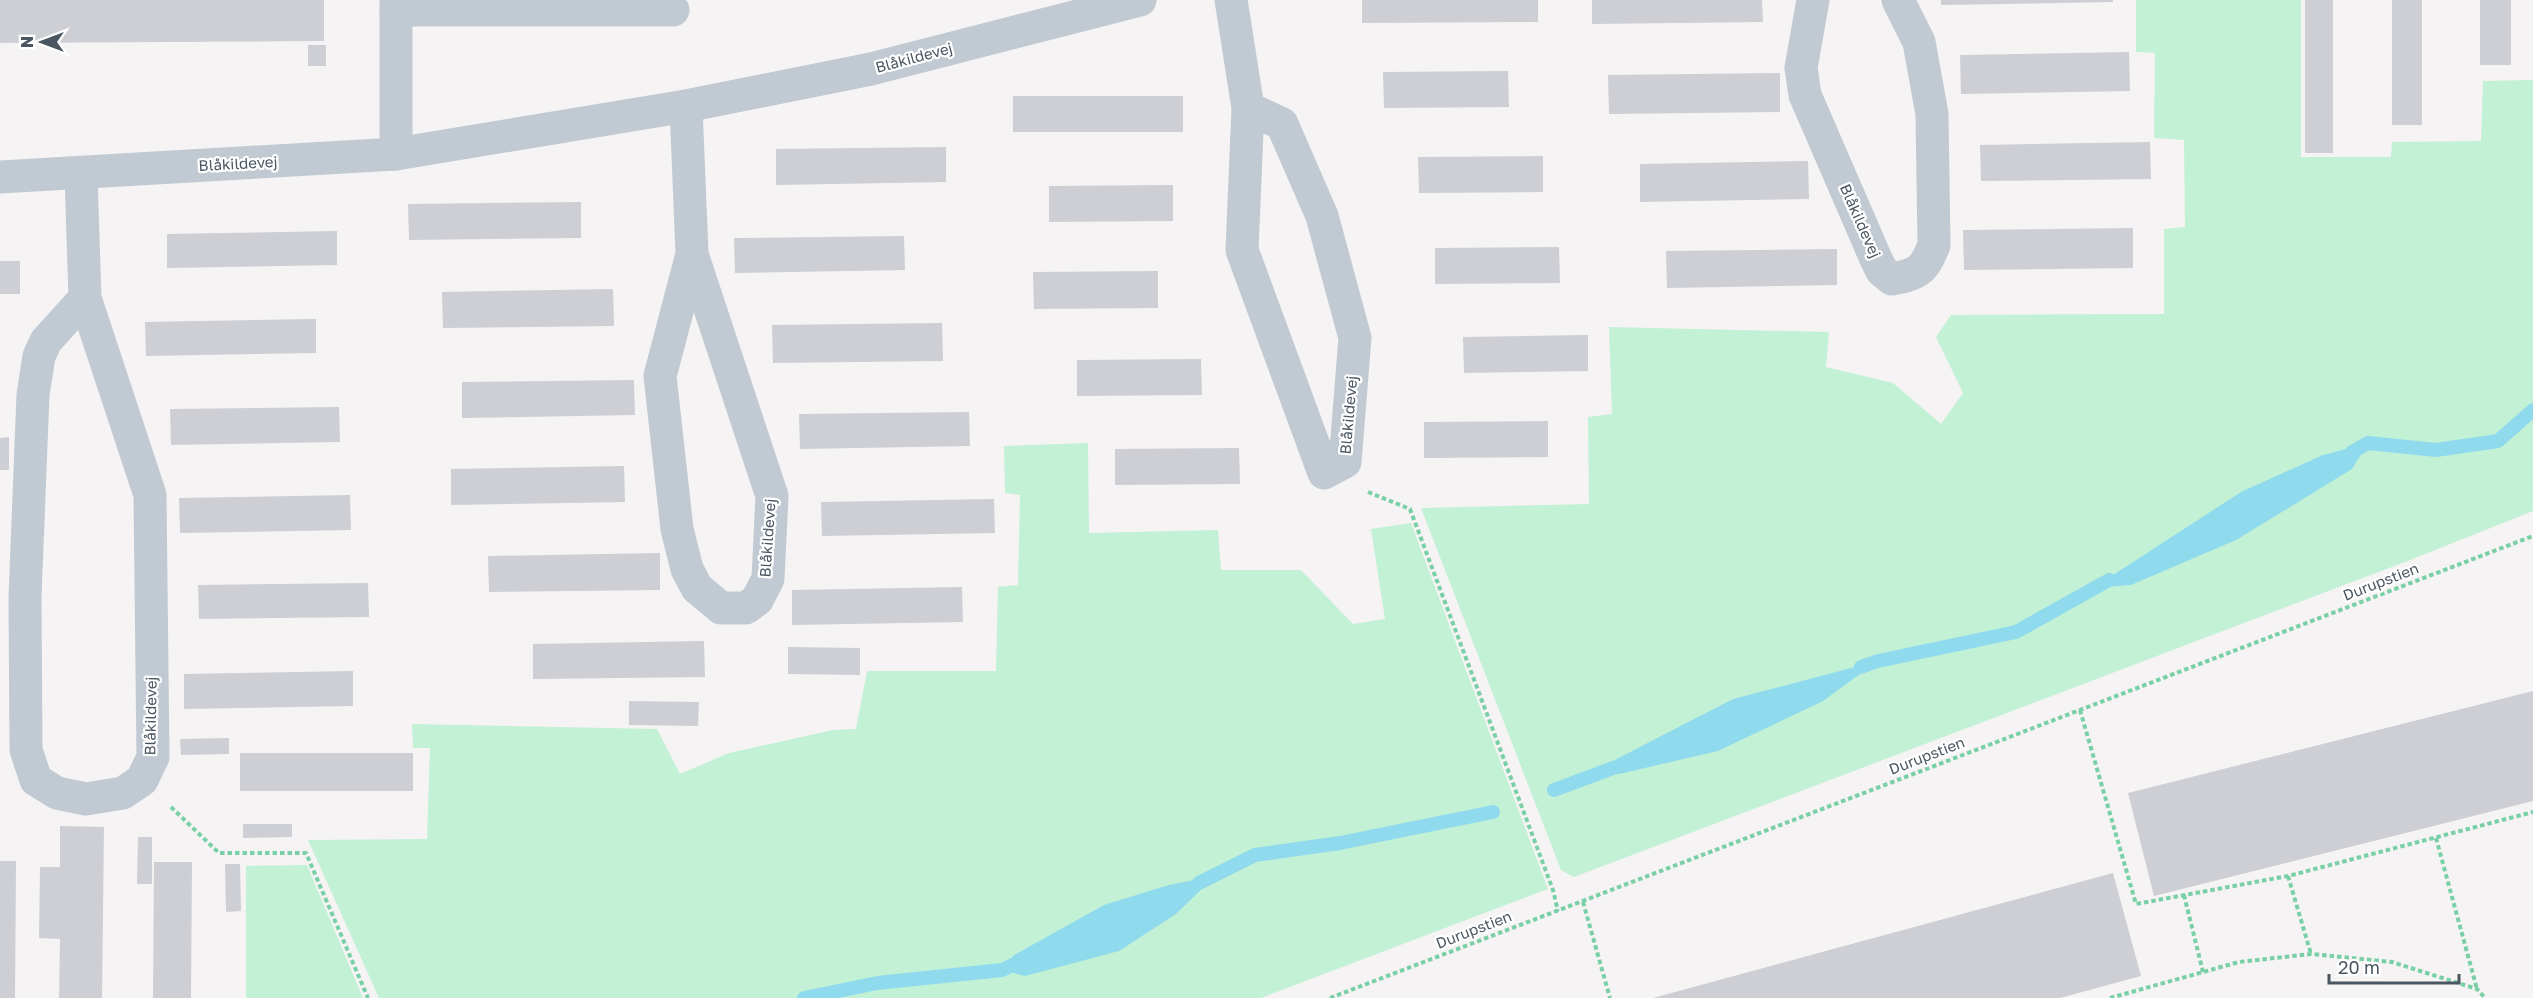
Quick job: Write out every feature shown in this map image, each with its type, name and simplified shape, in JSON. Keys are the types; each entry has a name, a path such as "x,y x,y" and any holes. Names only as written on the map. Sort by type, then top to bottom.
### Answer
{"street":[{"name":"Blåkildevej","path":"0,177 396,154 686,106 871,69 1140,0"},
{"name":"Blåkildevej","path":"1231,0 1248,108 1242,250 1324,473 1345,462 1355,338 1322,216 1282,124 1248,108"},
{"name":"Blåkildevej","path":"1813,0 1801,68 1805,95 1876,259 1882,271 1892,279 1914,275 1927,261 1934,245 1932,114 1918,42 1898,0"},
{"path":"396,154 396,5 673,10"},
{"name":"Blåkildevej","path":"686,106 692,254 772,496 768,579 757,600 746,608 721,608 697,588 687,569 677,529 660,376 692,254"},
{"name":"Blåkildevej","path":"81,174 85,298 150,495 153,758 142,780"},
{"path":"85,298 46,341 39,356 33,395 25,597 26,750 36,780 57,793 86,799 123,794 142,780"}],"path":[{"path":"1324,473 1410,509 1549,879 1558,911"},
{"name":"Durupstien","path":"1330,998 2533,536"},
{"path":"2080,710 2136,904 2288,876 2533,812"},
{"path":"142,780 219,853 306,853 368,998"},
{"path":"2436,838 2477,989 2485,998"},
{"path":"2288,876 2311,954"},
{"path":"2184,895 2203,972"},
{"path":"1583,902 1610,998"},
{"path":"2110,998 2238,962 2311,954 2392,962 2477,989"}],"green space":[{"path":"2136,0 2301,0 2301,157 2391,157 2392,142 2481,141 2483,81 2533,80 2533,511 2405,562 1574,877 1561,870 1421,508 1589,504 1588,417 1612,414 1609,327 1829,332 1826,367 1893,383 1941,424 1963,393 1936,337 1951,315 2164,314 2164,229 2185,227 2184,140 2154,138 2155,53 2136,52"},
{"path":"1088,443 1089,533 1218,530 1221,570 1301,570 1353,624 1385,619 1371,529 1411,523 1548,889 1261,998 379,998 308,840 427,839 430,748 413,748 412,724 657,729 680,774 729,753 833,730 856,729 867,671 996,671 998,587 1018,585 1020,495 1005,493 1004,446"},
{"path":"307,865 363,998 246,998 246,866"}],"water":[{"path":"2368,443 2352,469 2236,540 2131,585 2093,588 2241,492 2323,455"},
{"path":"1878,661 1823,701 1718,751 1619,774 1596,775 1603,766 1733,699"},
{"path":"1215,876 1176,914 1119,951 1025,976 1002,970 1014,955 1104,905 1169,885"}],"building":[{"path":"0,0 324,0 324,41 0,43"},
{"path":"1362,0 1538,0 1538,22 1362,23"},
{"path":"1592,0 1762,0 1763,22 1592,24"},
{"path":"1941,0 2113,0 2113,2 1941,5"},
{"path":"2305,0 2333,0 2333,153 2305,153"},
{"path":"2392,0 2422,0 2422,125 2392,125"},
{"path":"2480,0 2511,0 2511,65 2480,65"},
{"path":"308,45 326,45 326,66 308,66"},
{"path":"2129,52 2130,91 1961,94 1960,55"},
{"path":"1508,71 1509,107 1384,108 1383,72"},
{"path":"1780,73 1780,112 1609,114 1608,75"},
{"path":"1013,96 1183,96 1183,132 1013,132"},
{"path":"2150,142 2151,179 1981,181 1980,145"},
{"path":"946,147 946,182 776,185 776,149"},
{"path":"1543,156 1543,192 1419,193 1418,157"},
{"path":"1808,161 1809,199 1640,202 1640,164"},
{"path":"1173,185 1173,221 1049,222 1049,186"},
{"path":"581,202 581,238 409,240 408,204"},
{"path":"2133,228 2133,268 1964,270 1963,230"},
{"path":"337,231 337,265 167,268 167,234"},
{"path":"904,236 905,270 735,273 734,238"},
{"path":"1559,247 1560,283 1435,284 1435,248"},
{"path":"1837,249 1837,285 1667,288 1666,251"},
{"path":"0,261 20,261 20,294 0,294"},
{"path":"1158,271 1158,308 1034,309 1033,272"},
{"path":"613,289 614,326 443,328 442,292"},
{"path":"316,319 316,353 146,356 145,322"},
{"path":"942,323 943,361 773,363 772,325"},
{"path":"1588,335 1588,371 1464,373 1463,337"},
{"path":"1201,359 1202,395 1077,396 1077,360"},
{"path":"634,380 635,415 462,418 462,382"},
{"path":"339,407 340,442 171,445 170,409"},
{"path":"969,412 970,446 800,449 799,414"},
{"path":"1548,421 1548,457 1424,458 1424,422"},
{"path":"9,437 9,470 0,470 0,438"},
{"path":"1239,448 1240,484 1115,485 1115,449"},
{"path":"624,466 625,502 451,505 451,469"},
{"path":"350,495 351,530 180,533 179,498"},
{"path":"994,499 995,533 822,536 821,502"},
{"path":"660,553 660,590 489,592 488,556"},
{"path":"368,583 369,617 199,619 198,585"},
{"path":"962,587 963,622 792,625 792,590"},
{"path":"704,641 705,677 533,679 533,644"},
{"path":"788,647 860,648 860,675 788,674"},
{"path":"353,671 353,706 184,709 184,674"},
{"path":"2533,691 2533,801 2154,896 2128,793"},
{"path":"629,701 699,702 698,726 629,725"},
{"path":"229,738 229,754 181,755 180,739"},
{"path":"240,753 413,753 413,791 240,791"},
{"path":"243,824 292,824 292,837 243,838"},
{"path":"60,826 104,827 102,998 59,998 60,939 39,938 40,867 60,867"},
{"path":"138,837 152,837 152,884 137,884"},
{"path":"0,861 16,861 15,998 0,998"},
{"path":"154,862 192,862 191,998 153,998"},
{"path":"225,864 240,864 241,911 226,912"},
{"path":"2113,873 2141,976 2060,998 1653,998"}],"waterway":[{"path":"2352,452 2368,443 2436,450 2498,441 2533,410"},
{"path":"1861,667 1878,661 2016,632 2109,580"},
{"path":"1554,790 1613,768"},
{"path":"1199,883 1255,855 1340,843 1493,812"},
{"path":"804,998 877,983 1002,970 1017,963"}]}
